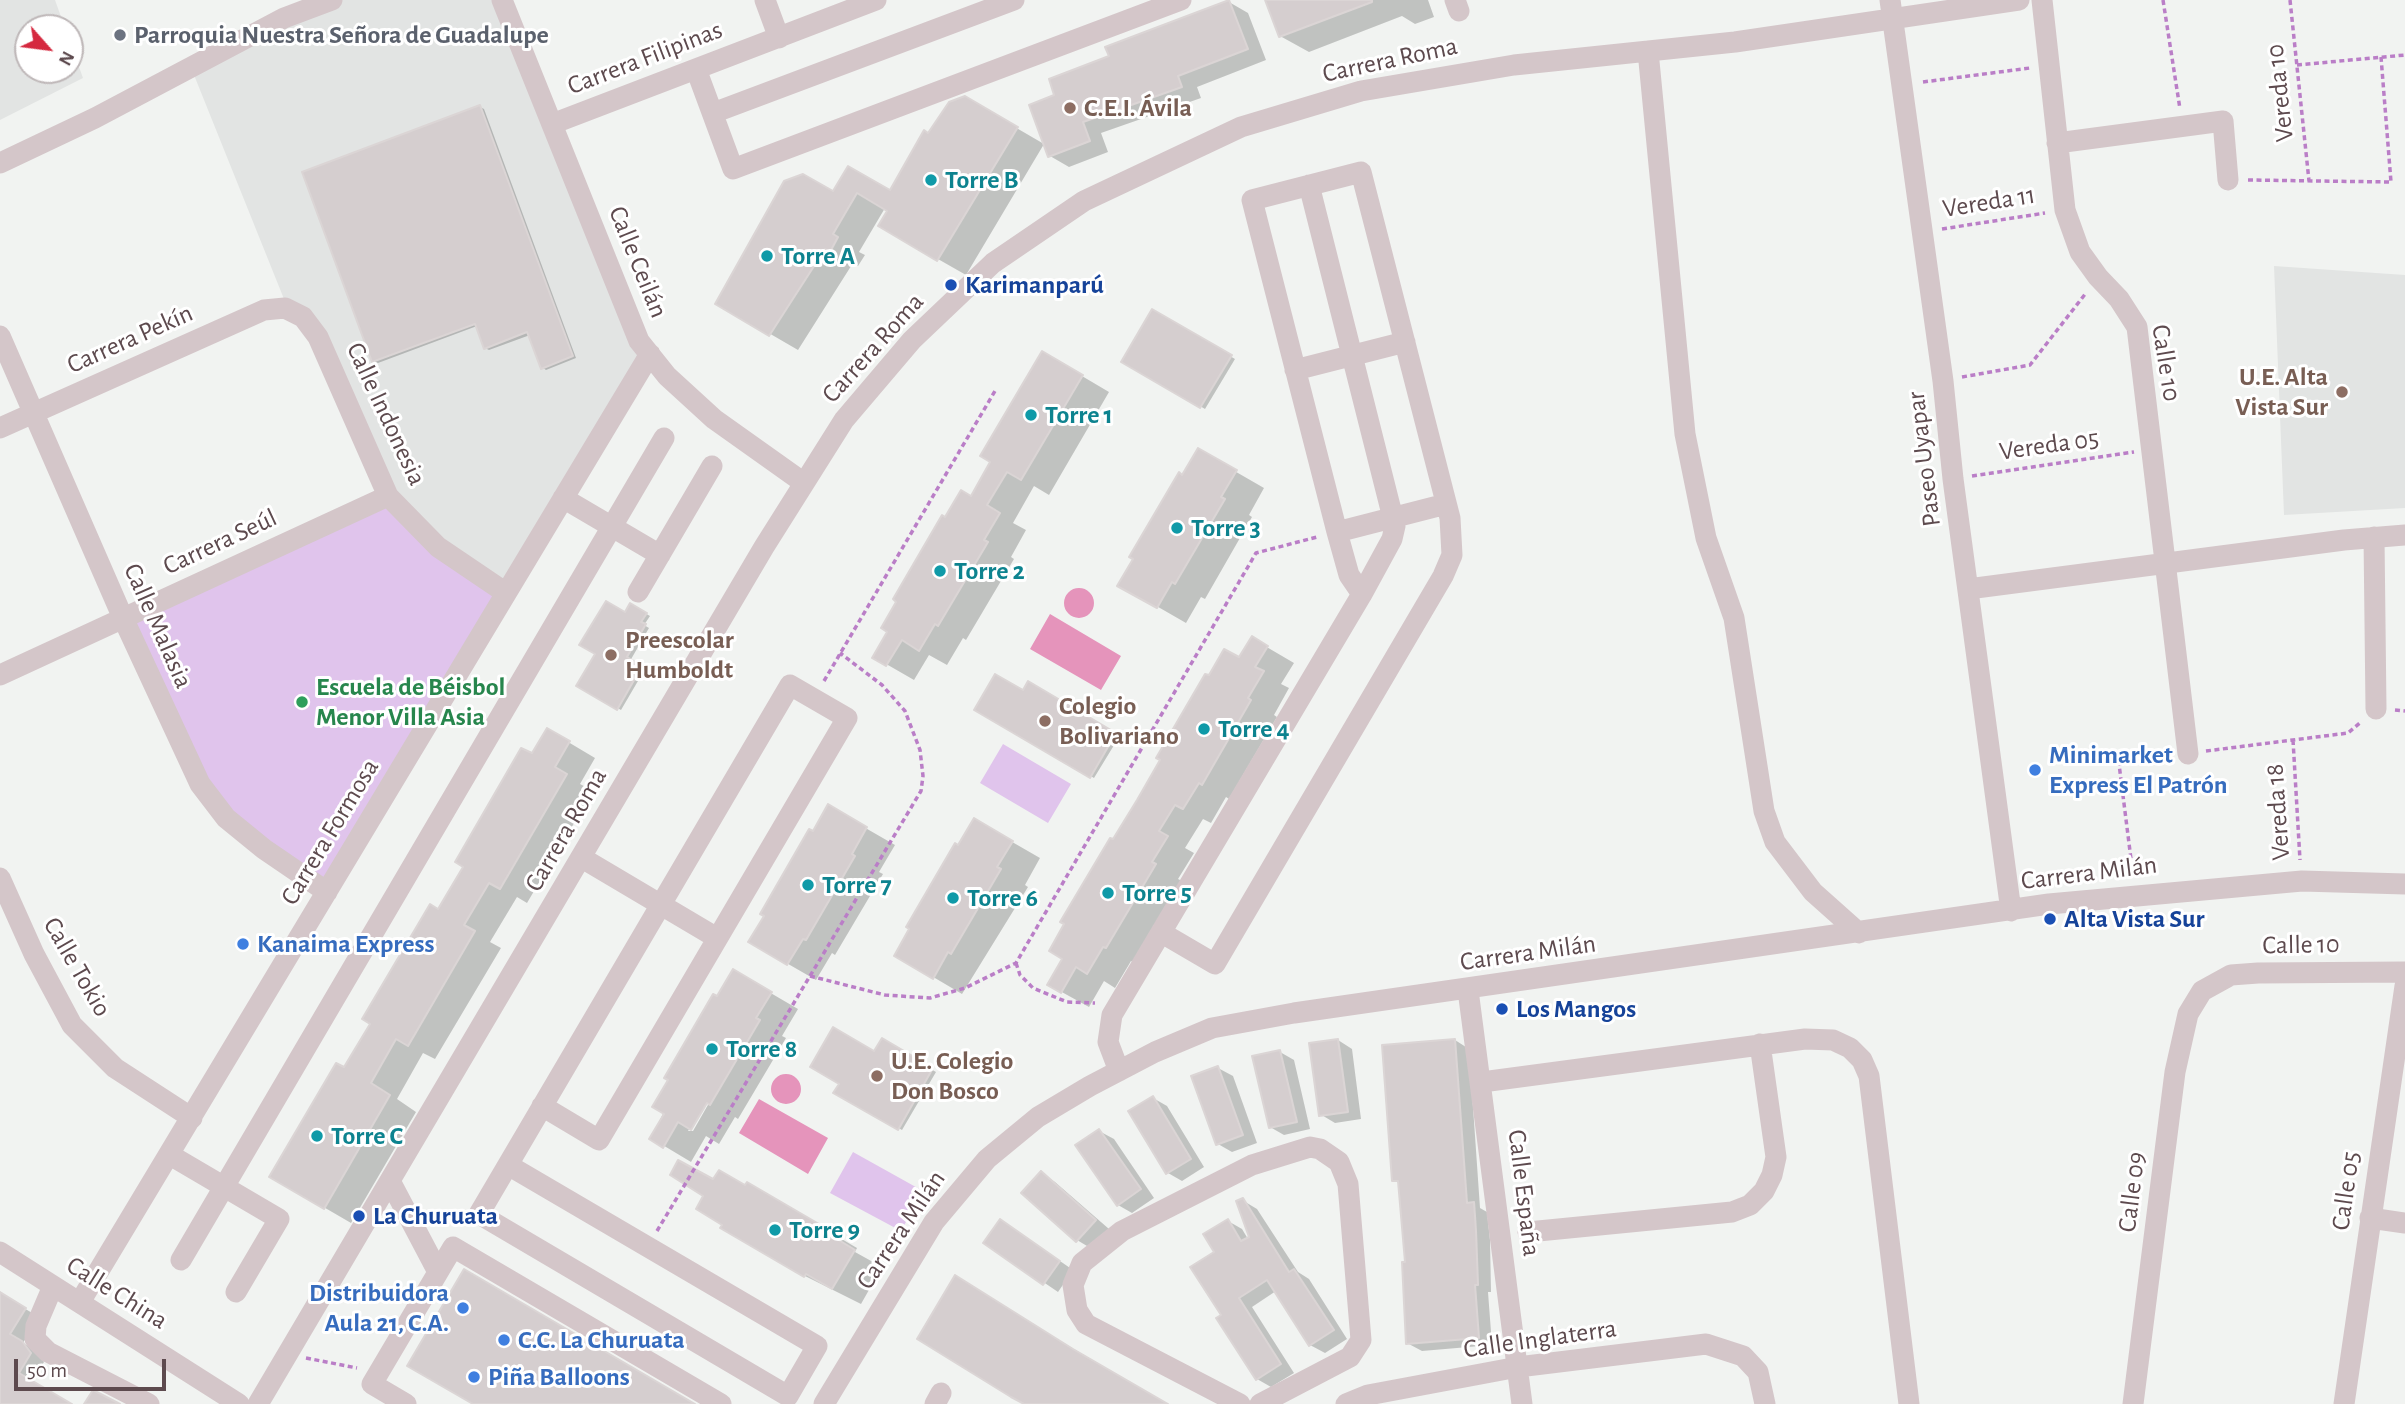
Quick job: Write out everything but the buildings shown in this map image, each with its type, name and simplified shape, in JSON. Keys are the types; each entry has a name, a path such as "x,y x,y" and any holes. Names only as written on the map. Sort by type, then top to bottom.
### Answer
{"street":[{"path":"0,163 95,118 281,9 332,0"},
{"name":"Calle Ceilán","path":"502,0 639,341 667,376 715,419 804,483"},
{"path":"765,0 779,38"},
{"name":"Carrera Filipinas","path":"552,124 876,0"},
{"path":"713,113 1014,0"},
{"path":"696,69 733,169 1181,0"},
{"name":"Carrera Roma","path":"258,1404 804,483 844,420 912,340 993,263 1084,201 1241,127 1361,91 1514,65 1735,42 1891,8 2019,0"},
{"name":"Calle 10","path":"2042,0 2065,210 2080,252 2098,277 2119,299 2137,327 2188,754"},
{"name":"Paseo Uyapar","path":"1891,8 1920,232 1943,381 1953,479 2011,911"},
{"path":"1648,51 1685,434 1706,538 1734,618 1763,811 1775,842 1813,892 1859,933"},
{"path":"2057,143 2223,121 2228,180"},
{"path":"1162,933 1215,964 1449,565 1452,543 1446,504 1361,172 1252,200 1349,575 1362,594"},
{"path":"1119,1071 1107,1034 1119,1003 1392,539 1394,518 1309,185"},
{"name":"Carrera Pekín","path":"0,428 264,310 285,308"},
{"name":"Calle Indonesia","path":"285,308 303,317 318,337 388,496 438,547 506,593"},
{"name":"Calle Malasia","path":"0,335 123,618 200,784 226,818 264,849 327,892"},
{"path":"1295,370 1405,342"},
{"name":"Carrera Formosa","path":"80,1302 650,354"},
{"path":"181,1260 664,438"},
{"path":"638,592 712,467"},
{"name":"Carrera Seúl","path":"0,675 388,496"},
{"path":"563,498 660,555"},
{"path":"1337,532 1446,504"},
{"path":"1968,589 2405,535"},
{"path":"2374,537 2376,709"},
{"path":"508,1165 817,1346 788,1396 479,1214 542,1106 790,685 847,718 598,1140 542,1106"},
{"path":"582,858 717,938"},
{"name":"Calle Tokio","path":"0,878 34,954 72,1025 115,1068 192,1118"},
{"name":"Carrera Milán","path":"824,1404 934,1222 987,1158 1038,1117 1119,1071 1212,1028 1294,1013 2049,904 2302,881 2405,884"},
{"name":"Calle 10","path":"2202,991 2231,975 2258,972 2405,972"},
{"name":"Calle 05","path":"2344,1404 2405,986"},
{"name":"Calle España","path":"1468,990 1522,1404"},
{"name":"Calle 09","path":"2133,1404 2175,1072 2188,1014 2202,991"},
{"path":"1482,1082 1760,1044 1833,1040 1850,1048 1862,1060 1869,1076 1909,1404"},
{"path":"1528,1232 1732,1212 1750,1205 1764,1191 1772,1175 1776,1157 1760,1044"},
{"path":"1240,1404 1086,1324 1077,1310 1073,1285 1082,1263 1122,1231 1252,1165 1310,1147 1320,1149 1339,1162 1348,1184 1361,1340 1350,1357 1260,1404"},
{"path":"170,1155 279,1219 236,1292"},
{"path":"390,1181 438,1272"},
{"path":"2370,1218 2405,1223"},
{"path":"397,1402 372,1384 453,1247 721,1404"},
{"name":"Calle China","path":"0,1252 239,1404"},
{"path":"53,1286 36,1326 35,1339 48,1352 149,1404"},
{"name":"Calle Inglaterra","path":"1346,1404 1368,1395 1518,1367 1706,1344 1743,1356 1758,1372 1765,1404"}],"path":[{"path":"2163,0 2182,127"},
{"name":"Vereda 10","path":"2290,0 2309,181"},
{"path":"2297,65 2405,55"},
{"path":"2228,180 2391,182 2381,57"},
{"path":"1901,85 2049,66"},
{"name":"Vereda 11","path":"1920,232 2065,210"},
{"path":"1943,381 2030,365 2098,277"},
{"path":"814,698 995,391"},
{"name":"Vereda 05","path":"1953,479 2150,450"},
{"path":"810,976 885,995 930,998 965,988 1016,963 1256,552 1337,532"},
{"path":"648,1247 921,791 923,776 919,750 905,710 882,685 840,653"},
{"path":"2135,895 2119,764 2348,733 2376,709"},
{"name":"Vereda 18","path":"2292,740 2302,881"},
{"path":"1016,963 1027,984 1061,1001 1119,1003"},
{"path":"330,1363 357,1368"}],"shaded area":[{"path":"0,0 55,0 60,14 14,14 14,84 71,84 0,120"},
{"path":"342,0 497,0 645,355 506,586 443,546 393,496 321,336 286,304 192,70"},
{"name":"U.E. Alta Vista Sur","path":"2274,266 2405,275 2405,508 2284,515"},
{"name":"Escuela de Béisbol Menor Villa Asia","path":"388,501 501,595 325,887 269,848 205,784 128,620"},
{"path":"1079,588 1090,592 1094,603 1090,614 1079,618 1068,614 1064,603 1068,592"},
{"path":"1050,614 1121,656 1101,690 1030,649"},
{"path":"1003,744 1071,784 1048,823 980,783"},
{"path":"786,1074 797,1078 801,1089 797,1100 786,1104 775,1100 771,1089 775,1078"},
{"path":"759,1099 828,1138 808,1174 739,1133"},
{"path":"853,1152 923,1191 901,1231 830,1193"}],"place":[{"name":"Parroquia Nuestra Señora de Guadalupe","path":"120,35"},
{"name":"C.E.I. Ávila","path":"1070,108"},
{"name":"Torre B","path":"931,180"},
{"name":"Torre A","path":"767,256"},
{"name":"Karimanparú","path":"951,285"},
{"name":"U.E. Alta Vista Sur","path":"2342,392"},
{"name":"Torre 1","path":"1031,415"},
{"name":"Torre 3","path":"1177,528"},
{"name":"Torre 2","path":"940,571"},
{"name":"Preescolar Humboldt","path":"611,655"},
{"name":"Escuela de Béisbol Menor Villa Asia","path":"302,702"},
{"name":"Colegio Bolivariano","path":"1045,721"},
{"name":"Torre 4","path":"1204,729"},
{"name":"Minimarket Express El Patrón","path":"2035,770"},
{"name":"Torre 7","path":"808,885"},
{"name":"Torre 5","path":"1108,893"},
{"name":"Torre 6","path":"953,898"},
{"name":"Alta Vista Sur","path":"2050,919"},
{"name":"Kanaima Express","path":"243,944"},
{"name":"Los Mangos","path":"1502,1009"},
{"name":"Torre 8","path":"712,1049"},
{"name":"U.E. Colegio Don Bosco","path":"877,1076"},
{"name":"Torre C","path":"317,1136"},
{"name":"La Churuata","path":"359,1216"},
{"name":"Torre 9","path":"775,1230"},
{"name":"Distribuidora Aula 21, C.A.","path":"463,1308"},
{"name":"C.C. La Churuata","path":"504,1340"},
{"name":"Piña Balloons","path":"474,1377"}]}
